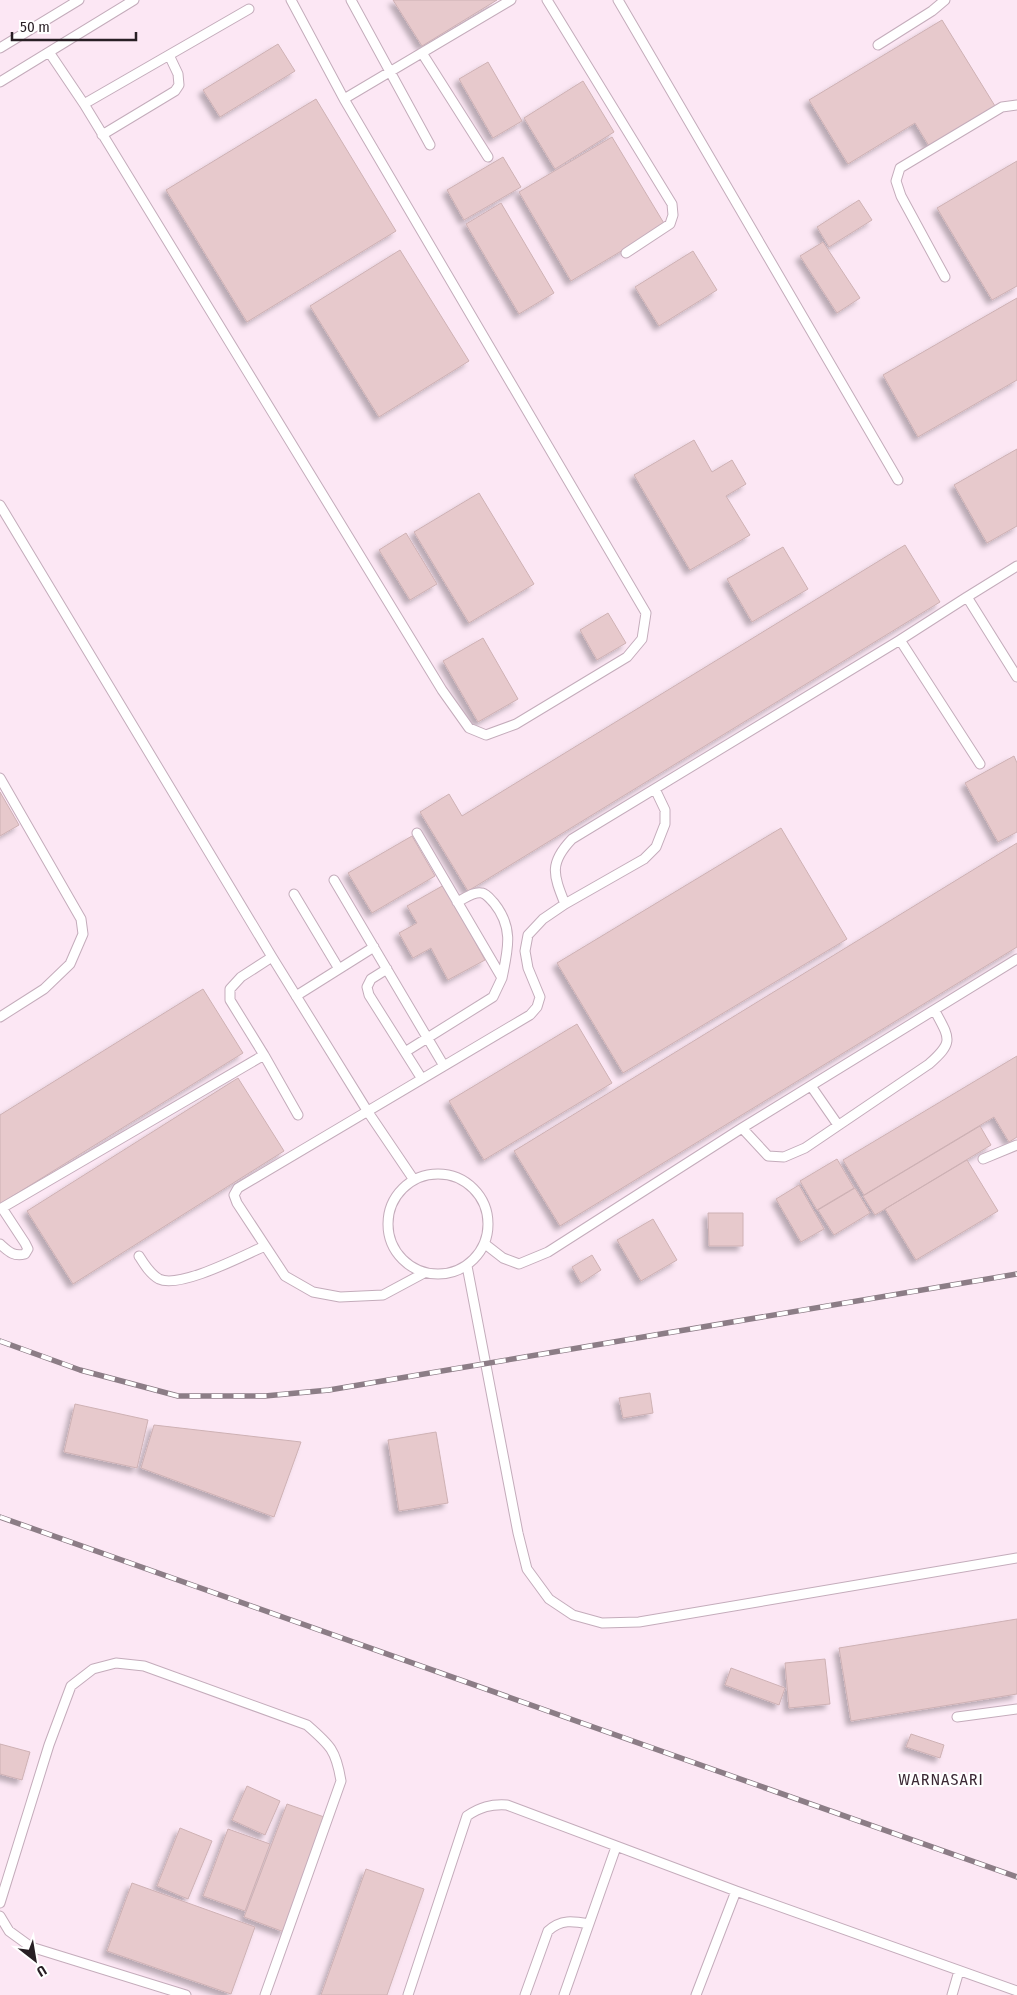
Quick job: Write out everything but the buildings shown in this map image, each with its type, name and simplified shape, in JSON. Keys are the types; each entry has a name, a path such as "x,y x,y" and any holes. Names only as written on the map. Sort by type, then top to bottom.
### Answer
{"lane":[{"path":"0,48 79,0"},
{"path":"0,82 134,0"},
{"path":"49,52 84,104 442,690 469,728 486,734 516,724 627,657 642,640 646,613 344,98 290,0"},
{"path":"351,0 430,145"},
{"path":"344,98 511,0"},
{"path":"547,0 672,204 674,215 670,224 626,253"},
{"path":"618,0 898,480"},
{"path":"878,45 932,12 945,0"},
{"path":"84,104 249,9"},
{"path":"422,53 488,157"},
{"path":"102,135 175,91 179,85 178,74 169,55"},
{"path":"945,277 901,196 896,181 900,168 1002,107 1017,105"},
{"path":"0,505 272,957 368,1112 414,1180"},
{"path":"565,904 556,882 555,862 560,852 572,839 900,640 1017,566"},
{"path":"967,597 1017,677"},
{"path":"900,640 980,764"},
{"path":"0,778 81,919 83,934 70,964 44,989 0,1017"},
{"path":"424,1273 383,1295 340,1297 313,1292 285,1276 234,1196 238,1188 530,1015 537,1007 540,997 528,968 525,951 528,935 543,919 565,904 644,859 656,847 665,824 665,810 656,789"},
{"path":"416,833 502,978"},
{"path":"334,880 444,1066"},
{"path":"404,1052 493,997 502,978 508,946 507,930 501,914 489,897 482,893 473,894 457,902"},
{"path":"294,894 339,969"},
{"path":"296,996 374,948"},
{"path":"272,957 241,977 230,989 230,1000 298,1115"},
{"path":"485,1244 503,1258 519,1264 548,1252 742,1128 1017,959"},
{"path":"387,969 371,979 367,988 369,995 422,1079"},
{"path":"742,1128 768,1156 784,1157 805,1148 929,1064 944,1050 948,1034 935,1011"},
{"path":"0,1244 10,1253 18,1256 25,1254 28,1249 1,1208 264,1055"},
{"path":"811,1086 838,1125"},
{"path":"983,1159 1017,1145"},
{"path":"444,1174 459,1178 472,1187 482,1199 488,1214 489,1229 485,1244 467,1266 451,1273 437,1275 424,1273 409,1265 397,1254 390,1238 388,1222 392,1205 401,1191 414,1180 429,1175 444,1174"},
{"path":"139,1256 146,1268 160,1279 172,1282 207,1272 265,1246"},
{"path":"467,1266 518,1533 527,1569 549,1599 573,1615 602,1623 639,1622 1017,1558"},
{"path":"0,1903 49,1745 71,1686 93,1669 116,1663 144,1666 307,1725 328,1744 337,1759 341,1781 265,1995"},
{"path":"957,1717 1017,1709"},
{"path":"408,1995 467,1816 484,1806 495,1804 507,1805 736,1891 1017,1991"},
{"path":"564,1995 616,1847"},
{"path":"696,1995 736,1891"},
{"path":"0,1916 9,1932 31,1947 186,1995"},
{"path":"525,1995 548,1931 556,1924 568,1921 589,1924"},
{"path":"952,1995 959,1971"}],"railway":[{"path":"0,1341 80,1370 178,1396 265,1396 329,1390 1017,1274"},
{"path":"0,1517 1017,1877"}],"district":[{"name":"WARNASARI","path":"941,1779"}]}
